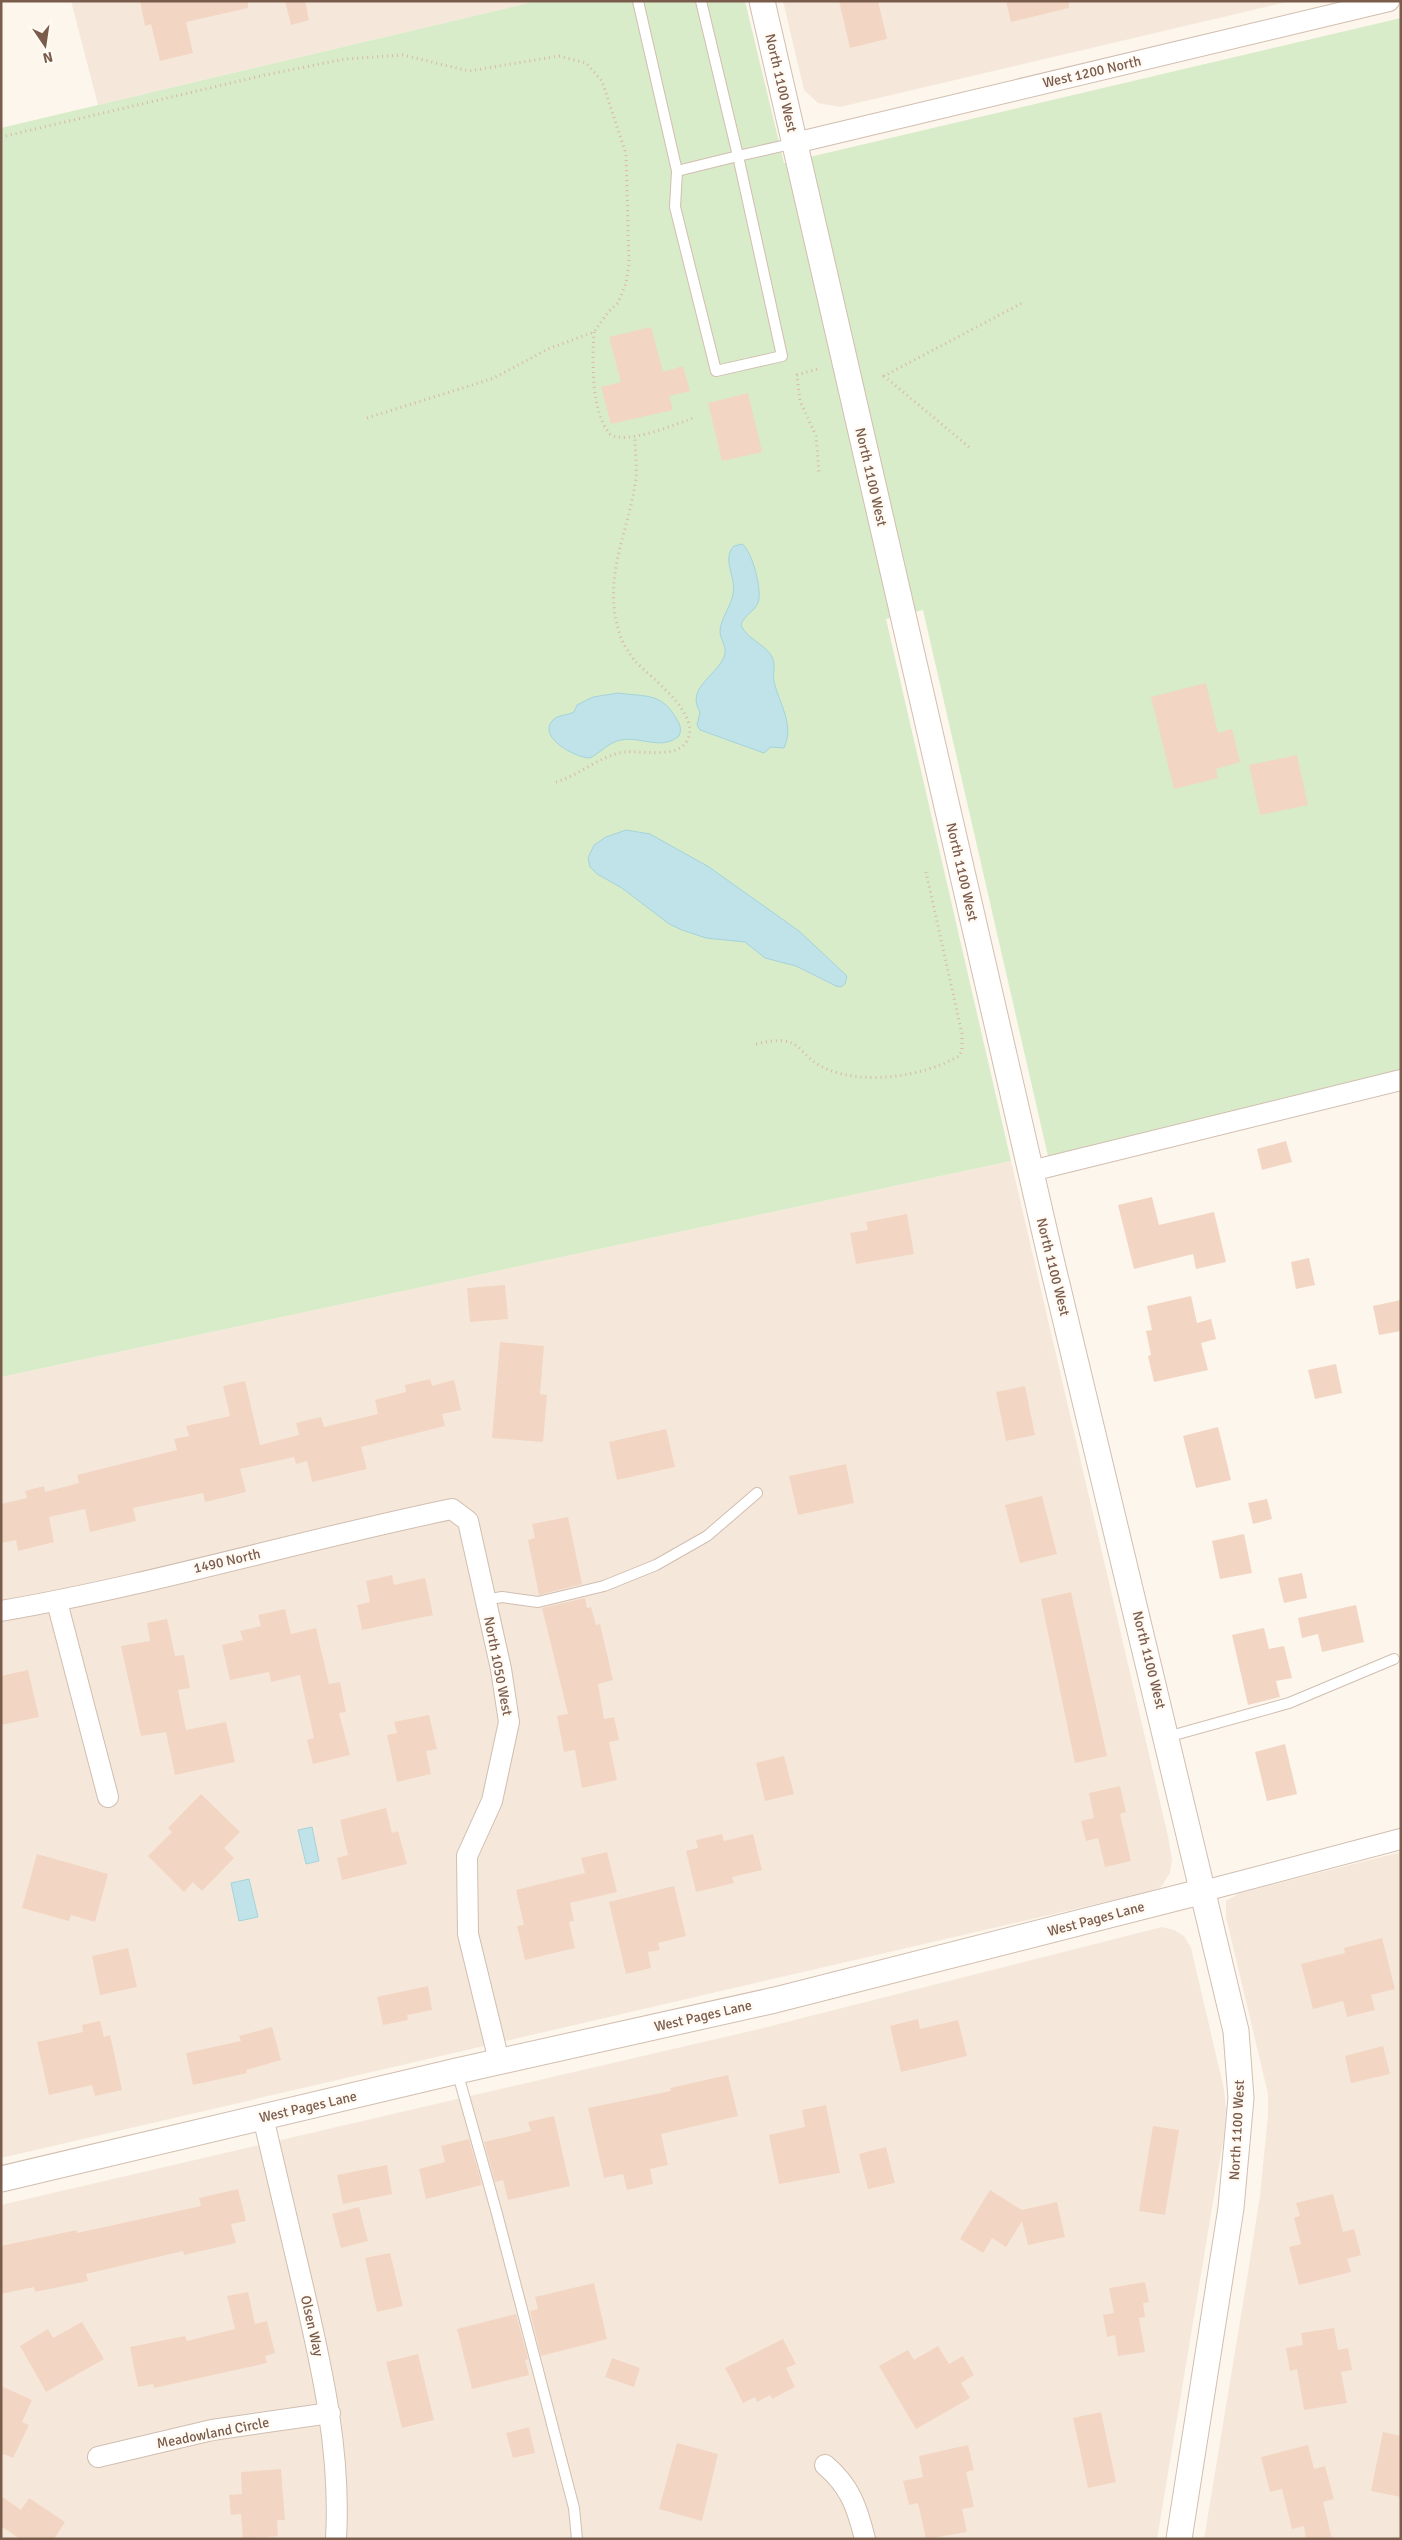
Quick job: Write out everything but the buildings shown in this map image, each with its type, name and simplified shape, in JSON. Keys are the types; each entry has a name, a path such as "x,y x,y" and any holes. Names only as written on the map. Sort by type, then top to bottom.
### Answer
{"street":[{"name":"North 1100 West","path":"762,1 1031,1171 1236,2030 1241,2098 1231,2208 1179,2539"},
{"name":"West 1200 North","path":"795,143 1389,1"},
{"path":"1031,1171 1401,1080"},
{"name":"North 1050 West","path":"452,1509 468,1521 501,1669 509,1722 492,1801 467,1856 468,1934 499,2061"},
{"name":"1490 North","path":"1,1611 57,1602 380,1524 452,1509"},
{"path":"57,1602 108,1796"},
{"name":"West Pages Lane","path":"1,2179 499,2061 784,1998 1401,1839"},
{"name":"Olsen Way","path":"262,2117 322,2368 330,2413 338,2504 336,2539"},
{"name":"Meadowland Circle","path":"98,2457 212,2430 330,2413"},
{"path":"825,2465 840,2478 851,2496 865,2539"}],"lane":[{"path":"638,1 677,171 675,207 716,371 782,356 738,156 701,1"},
{"path":"677,171 795,143"},
{"path":"486,1600 502,1596 538,1602 604,1586 656,1565 707,1536 757,1493"},
{"path":"1167,1737 1289,1703 1394,1659"},
{"path":"457,2071 494,2201 574,2508 577,2539"}],"path":[{"path":"1,137 265,75 345,59 403,56 469,71 553,57 578,59 593,68 602,81 626,154 630,240 626,282 618,303 609,311 594,332 591,365 593,388 606,430 614,437 634,437 696,417"},
{"path":"969,447 884,376 1024,302"},
{"path":"364,419 477,385 508,372 548,349 594,332"},
{"path":"817,369 797,374 800,401 816,436 819,473"},
{"path":"556,782 575,775 616,753 676,750 684,744 689,736 688,720 680,707 634,660 623,641 618,625 614,575 636,478 634,437"},
{"path":"756,1044 776,1039 786,1040 830,1070 864,1076 903,1074 942,1064 959,1056 962,1051 962,1034 926,872"}],"shaded area":[{"path":"71,1 537,1 98,105"},
{"path":"783,1 1291,1 840,107 818,103 804,90"},
{"path":"1011,1161 1168,1836 1172,1860 1170,1873 1161,1887 1144,1893 1,2158 1,1377"},
{"path":"1401,1852 1401,2539 1204,2539 1260,2196 1268,2115 1268,2094 1226,1917 1226,1901 1239,1893"},
{"path":"1162,1927 1174,1930 1184,1936 1191,1948 1224,2089 1226,2109 1224,2136 1157,2539 1,2539 1,2205 755,2030"}],"green space":[{"path":"537,1 745,1 784,163 1401,18 1401,1075 1048,1156 923,610 886,619 1011,1161 1,1377 1,128"}],"water":[{"path":"742,544 753,562 758,581 759,598 756,606 741,625 747,634 768,651 773,658 774,681 785,714 788,731 784,748 771,747 764,753 700,730 697,725 700,712 696,703 697,695 705,681 718,667 725,653 720,631 722,621 732,599 734,588 729,563 730,551 734,546"},
{"path":"618,693 652,697 664,704 679,722 679,736 672,740 658,743 628,739 621,740 612,743 590,758 568,751 560,746 550,734 549,727 552,721 560,716 574,712 577,705 593,697"},
{"path":"626,830 650,834 709,867 799,931 847,976 845,984 841,987 836,986 796,966 765,958 745,942 706,938 682,930 669,924 622,888 597,874 590,867 588,858 594,845 606,837"},
{"path":"312,1827 319,1861 306,1864 298,1830"},
{"path":"249,1879 258,1917 239,1921 231,1883"}]}
